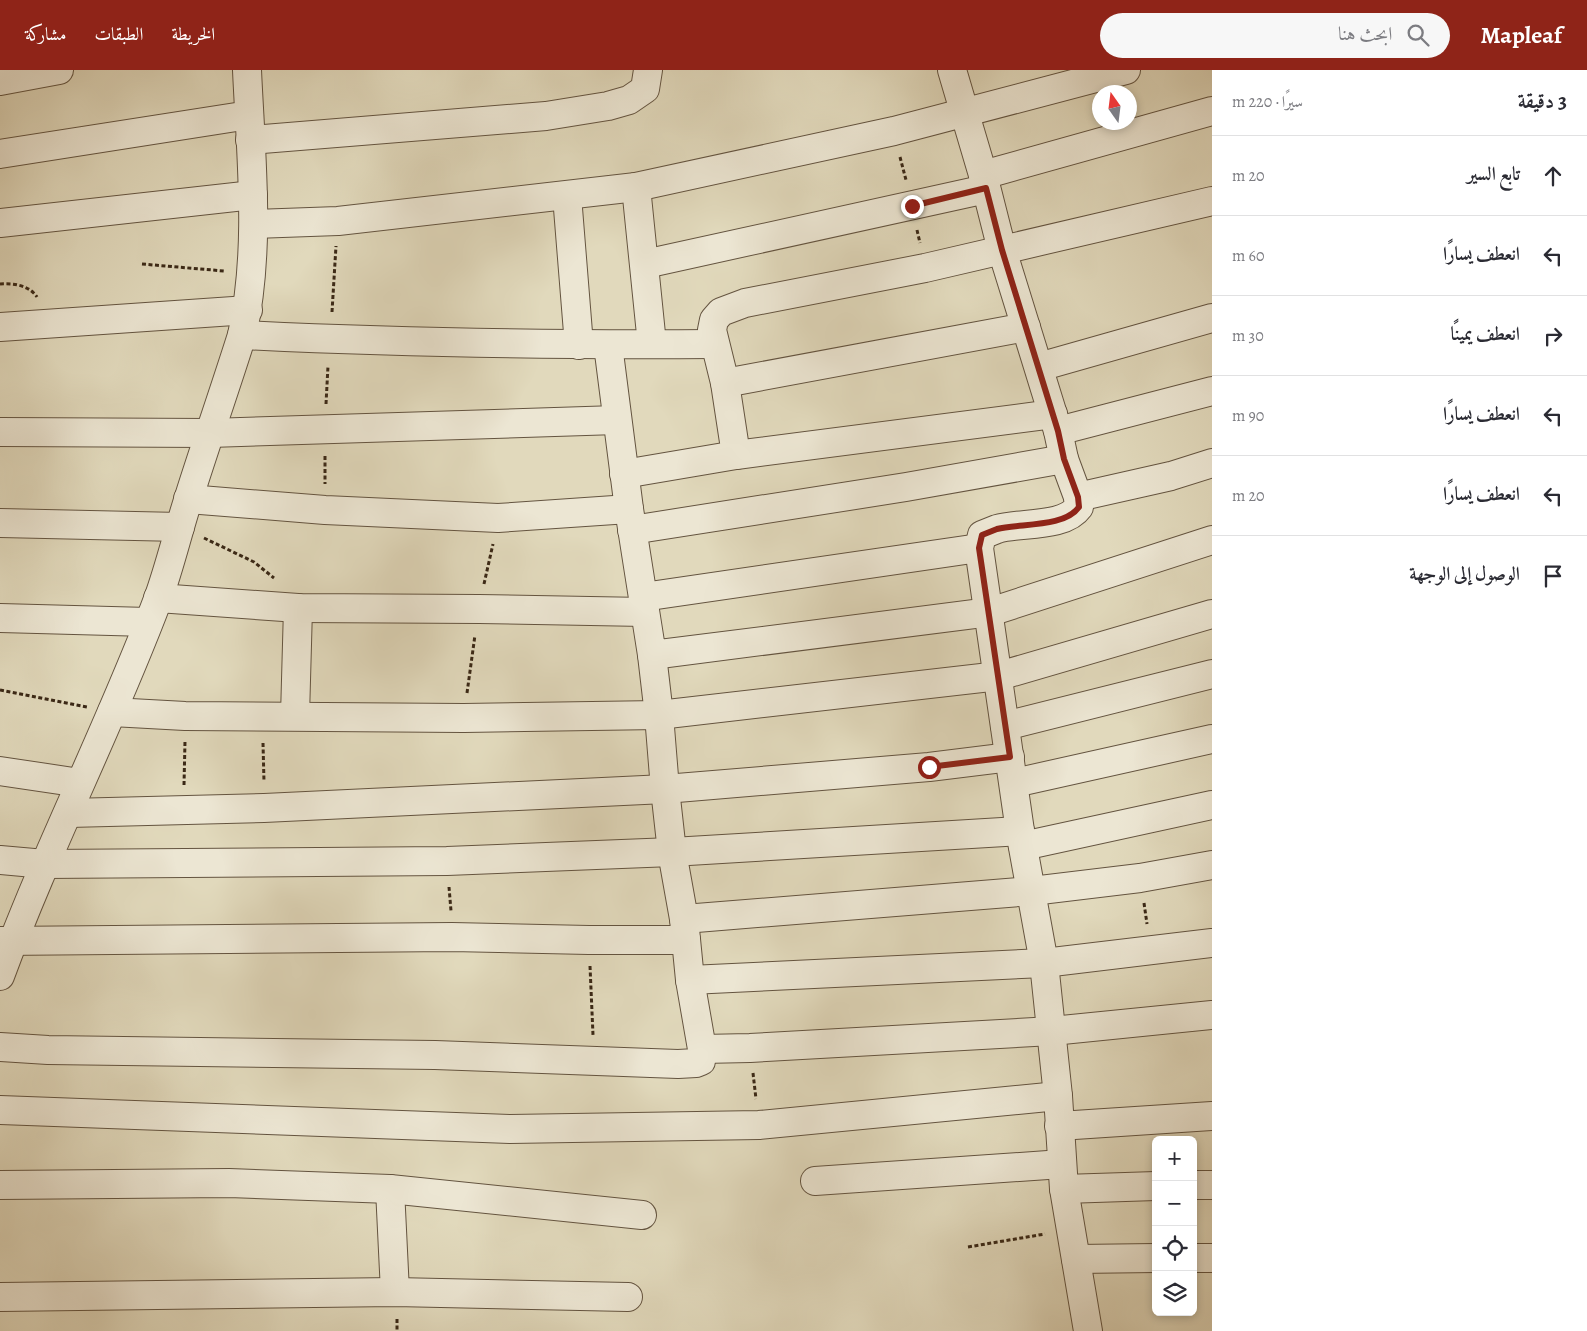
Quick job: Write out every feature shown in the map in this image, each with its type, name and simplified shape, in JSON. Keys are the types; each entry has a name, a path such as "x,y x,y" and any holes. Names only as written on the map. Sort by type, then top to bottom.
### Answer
{"street":[{"path":"0,81 59,70"},
{"path":"0,976 6,942 69,813 153,610 245,323 254,224 247,70"},
{"path":"0,154 249,127 546,116 608,106 629,100 645,89 648,70"},
{"path":"952,70 1002,250 1056,423 1064,459 1078,497 1079,507 1075,512 1066,517 997,529 982,535 979,548 990,612 1021,839 1044,963 1058,1096 1063,1176 1088,1331"},
{"path":"254,224 338,221 636,187 894,131 1126,70"},
{"path":"645,264 912,206 984,181 1212,111"},
{"path":"636,187 652,344"},
{"path":"0,223 253,195"},
{"path":"567,196 579,345"},
{"path":"736,455 725,383 712,330 714,320 722,312 745,302 925,268 1212,201"},
{"path":"1039,367 1212,318"},
{"path":"0,327 245,323 330,340 579,345 714,344"},
{"path":"725,383 1026,327"},
{"path":"0,1047 48,1050 435,1055 690,1064 701,1061 702,1049 672,852 652,655 630,520 608,345"},
{"path":"624,474 736,455 1056,423 1212,391"},
{"path":"0,432 210,433 617,420"},
{"path":"188,499 325,510 498,518 630,520 906,488 1064,459"},
{"path":"1078,497 1171,476 1212,463"},
{"path":"0,523 180,527"},
{"path":"652,655 990,612 1212,540"},
{"path":"0,618 153,610 298,608 479,609 644,604 979,548"},
{"path":"295,716 298,608"},
{"path":"112,712 186,716 263,717 464,718 659,716 999,676 1212,614"},
{"path":"1006,726 1212,674"},
{"path":"69,813 264,808 665,789 929,767 1012,770 1212,739"},
{"path":"0,771 80,783"},
{"path":"0,860 45,864 447,861 1021,839 1212,804"},
{"path":"6,942 452,937 589,940 1140,878 1212,864"},
{"path":"690,980 1044,963 1212,943"},
{"path":"702,1049 750,1048 1052,1030 1212,1014"},
{"path":"0,1110 510,1129 759,1125 1058,1096"},
{"path":"1060,1126 1212,1116"},
{"path":"814,1181 1063,1176 1152,1186"},
{"path":"0,1184 229,1183 390,1189 642,1215"},
{"path":"1197,1185 1212,1185"},
{"path":"390,1189 396,1292"},
{"path":"1076,1259 1152,1258"},
{"path":"1197,1258 1212,1258"},
{"path":"0,1297 396,1292 628,1297"}],"path":[{"path":"894,131 925,268"},
{"path":"325,510 324,429 338,221"},
{"path":"142,264 251,273"},
{"path":"464,718 479,609 498,518"},
{"path":"180,527 254,562 277,580 298,608"},
{"path":"0,690 112,712"},
{"path":"184,811 186,716"},
{"path":"263,717 264,808"},
{"path":"447,861 452,937"},
{"path":"1140,878 1151,951"},
{"path":"589,940 594,1060"},
{"path":"750,1048 759,1125"},
{"path":"968,1247 1071,1230"}],"route":[{"path":"912,206 986,188 1002,250 1058,431 1064,459 1078,497 1079,507 1075,512 1066,517 997,529 982,535 979,548 1010,757 929,767"}]}
